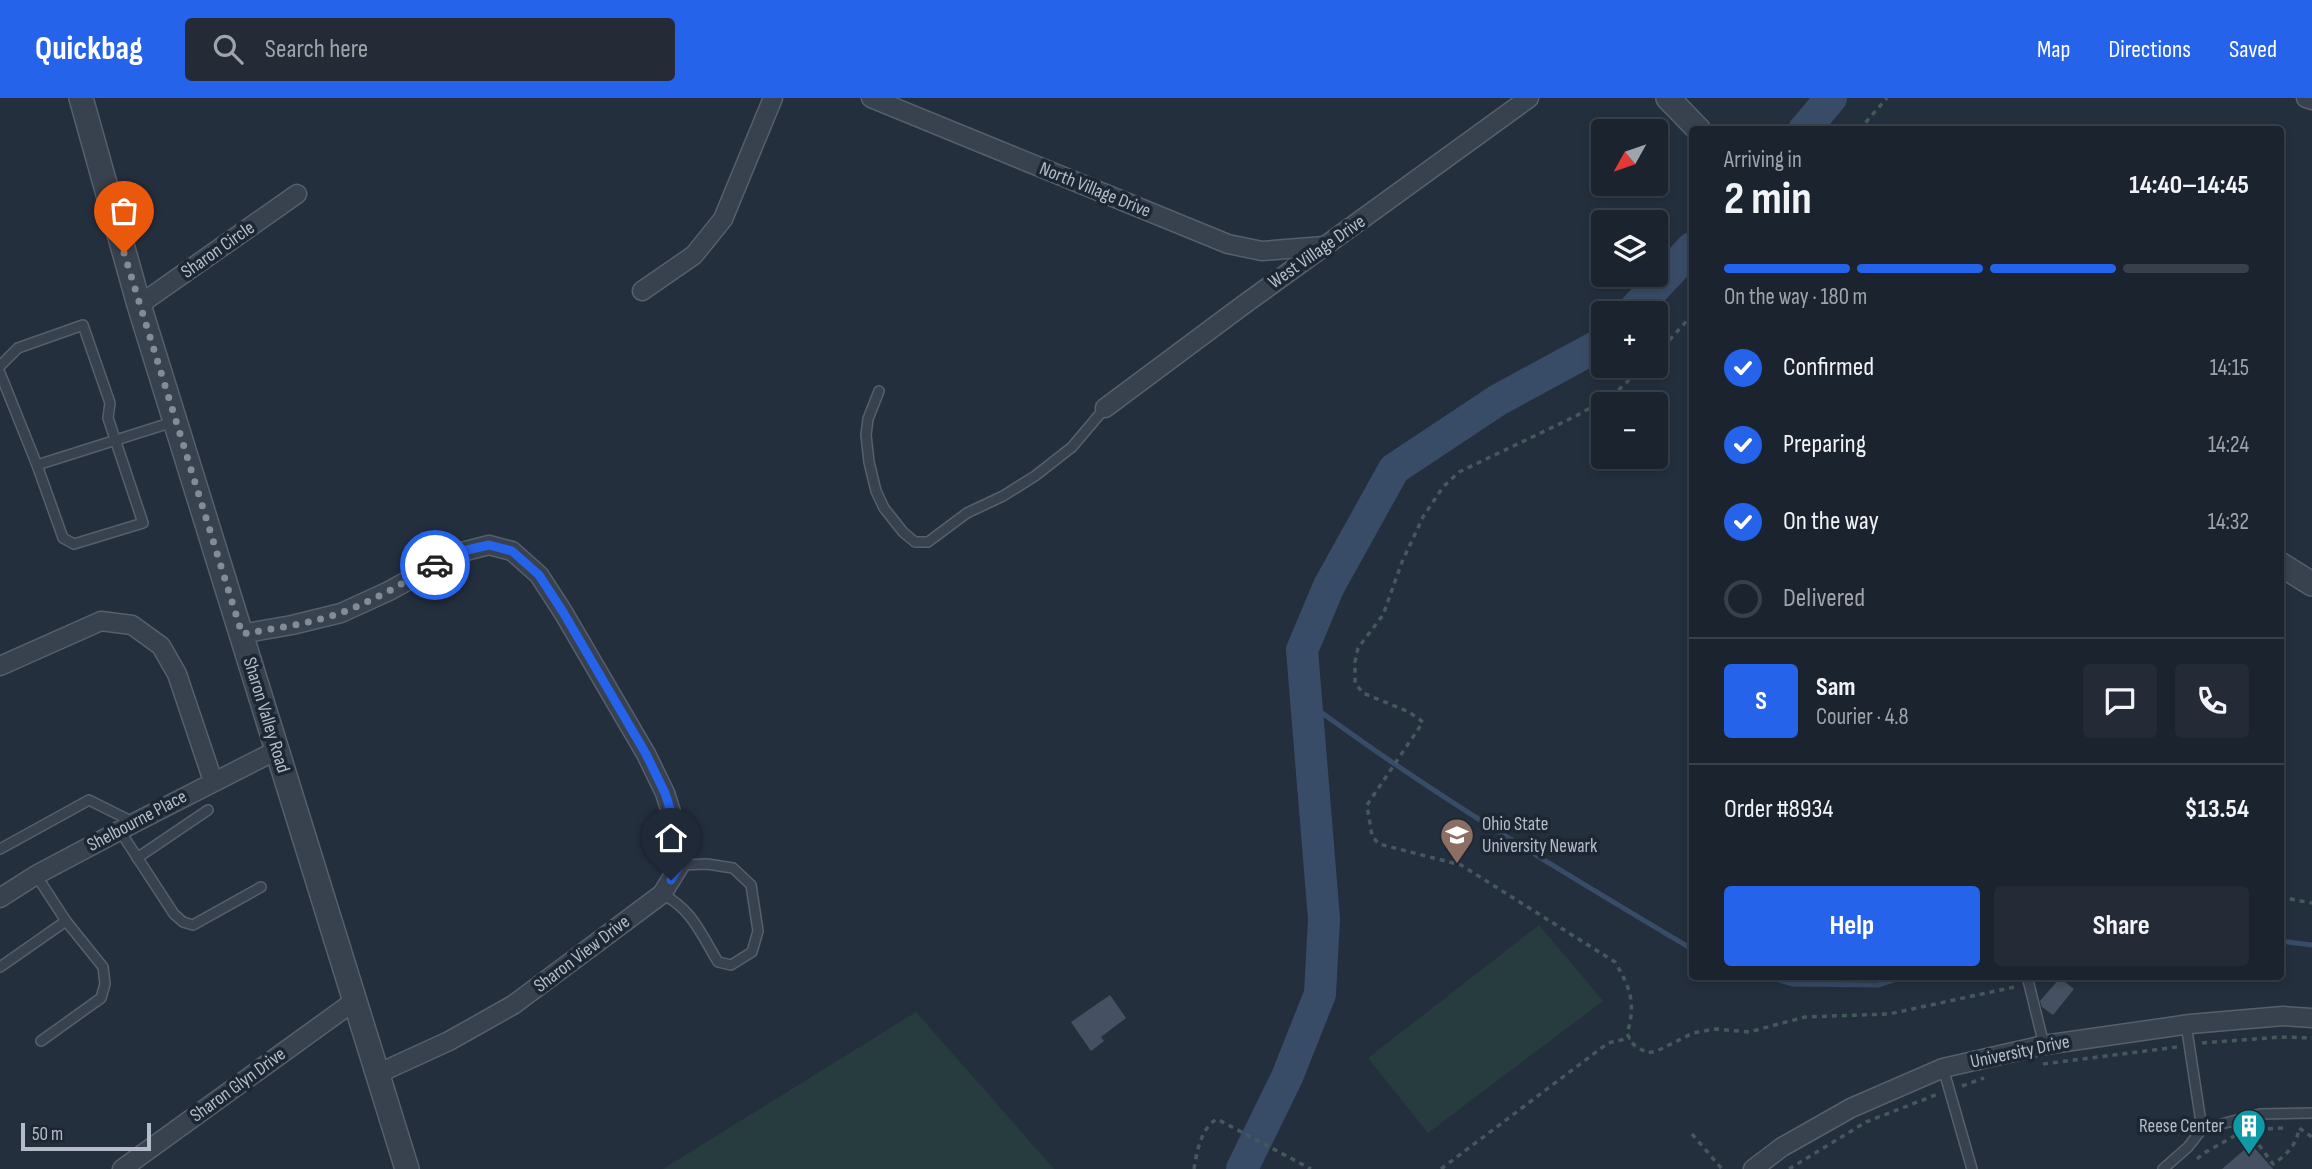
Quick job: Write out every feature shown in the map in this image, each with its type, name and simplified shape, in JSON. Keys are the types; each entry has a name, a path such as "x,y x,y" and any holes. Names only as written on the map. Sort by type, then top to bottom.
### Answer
{"street":[{"name":"Sharon Valley Road","path":"81,98 139,305 407,1169"},
{"path":"642,291 694,255 723,219 773,98"},
{"name":"North Village Drive","path":"871,98 1228,244 1262,251 1326,246"},
{"name":"West Village Drive","path":"1105,408 1529,98"},
{"path":"1668,98 1695,126"},
{"path":"2306,98 2312,100"},
{"name":"Sharon Circle","path":"139,305 297,194"},
{"path":"242,634 341,613 389,591 458,552 489,545 512,551 539,575 545,584 646,754 665,793 678,834 680,865"},
{"path":"2284,566 2312,584"},
{"path":"0,666 102,621 132,625 161,646 177,674 213,781"},
{"name":"Shelbourne Place","path":"0,898 36,875 277,750"},
{"name":"Sharon View Drive","path":"377,1074 449,1041 513,1004 662,894 680,865"},
{"name":"Sharon Glyn Drive","path":"122,1169 354,1002"},
{"name":"University Drive","path":"1753,1169 1782,1147 1851,1108 1943,1068 2043,1045 2186,1024 2283,1016 2312,1018"}],"lane":[{"path":"0,366 18,348 83,325 110,402 108,418 143,523 74,544 63,538 0,373"},
{"path":"879,391 868,419 866,435 869,462 884,508 903,532 915,542 928,542 967,513 1003,496 1035,476 1072,447 1105,408"},
{"path":"37,465 175,421"},
{"path":"0,849 89,800 127,827 137,858 174,914 183,922 193,925 261,887"},
{"path":"137,858 208,810"},
{"path":"662,894 677,902 693,920 718,962 731,965 752,952 758,931 751,885 733,868 706,864 680,865"},
{"path":"36,875 66,921 103,967 106,984 101,998 41,1041"},
{"path":"0,967 66,921"},
{"path":"2027,980 2043,1045"},
{"path":"2186,1024 2202,1129"},
{"path":"1943,1068 1972,1169"},
{"path":"2164,1169 2188,1147 2202,1129 2260,1114 2312,1113"}],"path":[{"path":"1862,126 1887,98"},
{"path":"1668,342 1689,318"},
{"path":"1631,378 1613,394 1574,417 1459,472 1443,487 1423,517 1402,562 1383,615 1359,648 1355,663 1355,683 1363,693 1409,712 1423,722 1367,805 1372,836 1379,844 1461,865 1615,962 1628,983 1633,1015 1627,1034 1634,1045 1647,1052 1657,1051 1693,1033 1715,1029 1749,1032 1805,1017 1889,1014 2027,980"},
{"path":"2284,898 2312,903"},
{"path":"2036,1065 2189,1045 2280,1037 2312,1038"},
{"path":"1441,1169 1608,1043 1630,1038"},
{"path":"1789,1169 1866,1122 1983,1078"},
{"path":"1194,1169 1202,1137 1209,1124 1217,1119 1311,1169"},
{"path":"2247,1129 2273,1164 2283,1158 2297,1140 2299,1128"},
{"path":"2299,1128 2312,1137"},
{"path":"2194,1161 2247,1129 2312,1129"},
{"path":"1692,1134 1722,1169"}],"green space":[{"path":"1539,925 1603,1001 1428,1133 1368,1058"},
{"path":"916,1012 1054,1169 663,1169"}],"building":[{"path":"2058,980 2063,980 2074,989 2053,1015 2042,1007 2040,1001"},
{"path":"1110,995 1126,1018 1101,1037 1104,1041 1091,1051 1071,1022"},
{"name":"Reese Center","path":"2251,1144 2273,1169 2222,1169"}],"waterway":[{"path":"1807,126 1831,98"},
{"path":"1642,301 1689,251"},
{"path":"1242,1169 1287,1077 1320,994 1324,919 1302,650 1329,586 1394,469 1498,400 1591,350"},
{"path":"1306,701 1447,799 1689,947"},
{"path":"2284,942 2312,945"},
{"path":"1780,980 1793,984 1878,985 1894,980"}],"way so far":[{"path":"124,253 242,634 341,613 389,591 435,565"}],"place":[{"name":"Ohio State University Newark","path":"1457,865"},
{"name":"Reese Center","path":"2249,1156"}],"route":[{"path":"435,565 458,552 489,545 512,551 539,575 646,754 665,793 678,834 680,865 671,880"}]}
